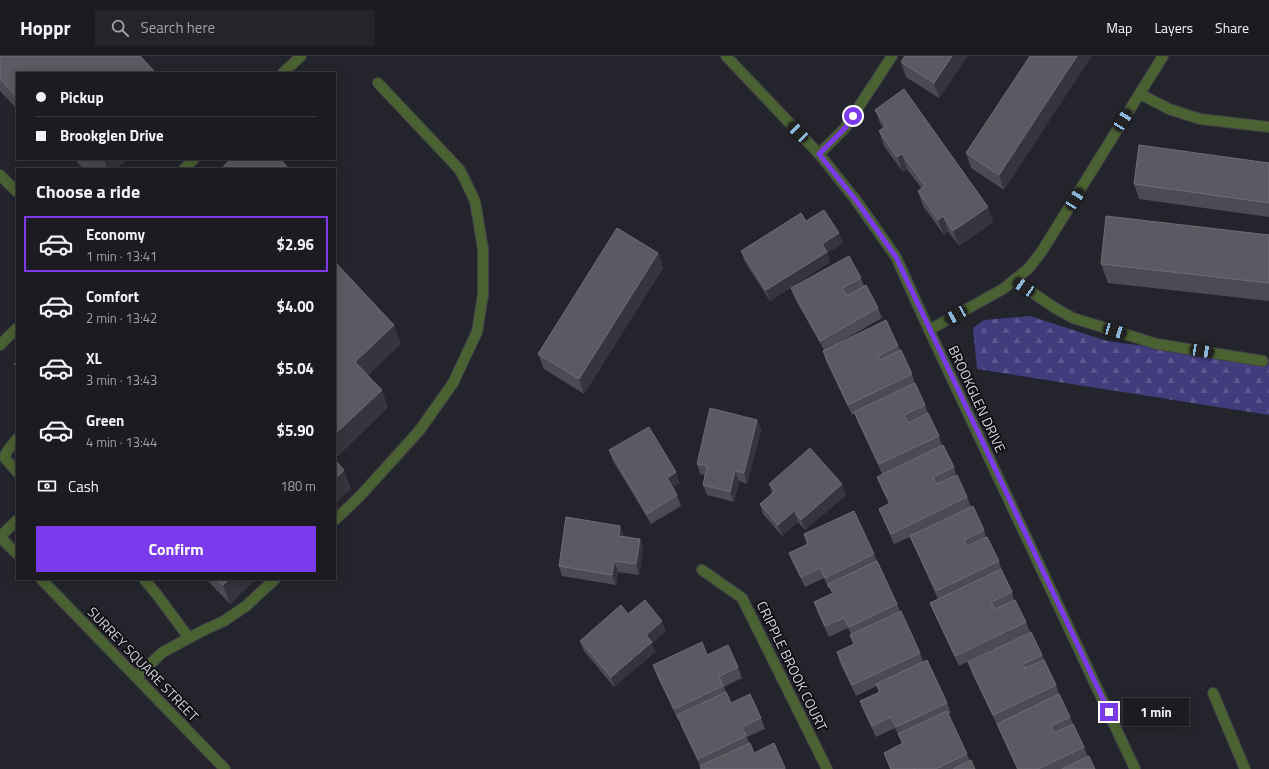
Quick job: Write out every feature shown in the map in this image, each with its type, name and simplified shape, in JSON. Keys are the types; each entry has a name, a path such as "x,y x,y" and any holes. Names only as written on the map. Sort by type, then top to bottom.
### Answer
{"street":[{"path":"284,72 301,56"},
{"name":"BROOKGLEN DRIVE","path":"726,56 819,154 855,199 896,257 1136,769"},
{"path":"819,154 845,128 892,56"},
{"path":"929,330 1004,289 1028,269 1042,252 1163,56"},
{"path":"336,519 361,495 419,431 453,383 477,332 483,295 483,249 475,201 460,170 378,83"},
{"path":"1140,94 1169,109 1200,119 1269,127"},
{"path":"185,168 193,160"},
{"path":"0,175 16,191"},
{"path":"1014,280 1055,308 1074,318 1157,344 1263,361"},
{"path":"0,345 16,329"},
{"path":"16,440 4,457 16,471"},
{"path":"16,521 0,537 16,553"},
{"name":"CRIPPLE BROOK COURT","path":"702,570 742,598 827,769"},
{"name":"SURREY SQUARE STREET","path":"42,580 226,769"},
{"path":"145,580 189,638"},
{"path":"136,677 163,652 224,621 246,606 273,580"},
{"path":"1213,693 1245,769"}],"green space":[{"path":"1030,316 1107,341 1269,363 1269,415 977,369 973,328 984,320"}],"building":[{"path":"0,56 140,56 155,72 16,72 16,96 0,79"},
{"path":"905,56 952,56 934,83 901,62"},
{"path":"1030,56 1077,56 999,175 966,153"},
{"path":"904,89 988,207 953,231 943,216 938,220 918,191 925,186 902,154 897,157 879,131 886,126 875,110"},
{"path":"1139,145 1269,163 1269,203 1134,184"},
{"path":"230,160 281,160 288,168 222,168"},
{"path":"824,210 839,233 822,244 827,252 766,290 741,251 801,213 806,221"},
{"path":"1106,216 1269,235 1269,283 1101,264"},
{"path":"617,228 658,253 579,379 538,354"},
{"path":"849,256 861,278 842,288 847,296 866,285 878,308 820,341 791,288"},
{"path":"336,263 394,325 355,362 382,390 336,433"},
{"path":"886,320 898,346 878,356 880,360 901,350 912,374 848,405 823,351"},
{"path":"915,383 925,405 904,415 908,423 928,413 939,436 879,464 854,412"},
{"path":"710,408 757,420 744,473 735,471 730,492 703,485 707,466 697,464"},
{"path":"649,427 676,472 667,478 677,495 647,514 609,450"},
{"path":"943,445 954,467 933,477 937,484 957,475 967,497 891,534 879,509 890,503 877,477"},
{"path":"810,448 842,484 801,520 794,511 778,525 760,504 775,491 769,484"},
{"path":"336,461 344,470 336,478"},
{"path":"973,506 984,530 964,540 967,546 987,537 999,561 936,591 910,536"},
{"path":"854,511 874,554 825,578 820,568 801,577 789,553 808,544 804,534"},
{"path":"566,517 620,526 619,536 640,539 636,564 614,561 612,575 559,566"},
{"path":"877,561 897,604 849,627 844,618 825,626 814,602 833,593 828,584"},
{"path":"1001,569 1012,592 991,602 995,609 1015,600 1026,622 955,656 930,603"},
{"path":"218,580 228,580 223,585"},
{"path":"645,600 662,621 646,635 652,642 611,677 580,641 621,605 628,614"},
{"path":"901,611 920,653 852,685 837,652 854,644 850,635"},
{"path":"1031,632 1042,655 1023,664 1025,668 1044,660 1056,685 993,715 968,662"},
{"path":"702,642 707,655 728,645 738,667 719,677 723,686 674,709 653,665"},
{"path":"927,660 947,703 896,727 891,717 872,726 860,701 880,692 876,684"},
{"path":"726,692 731,703 750,694 761,718 742,727 746,736 698,759 677,715"},
{"path":"1059,694 1070,717 1051,726 1054,733 1073,724 1084,747 1038,769 1018,769 997,724"},
{"path":"947,711 967,754 936,769 891,769 884,753 903,743 898,734"},
{"path":"750,743 754,753 774,743 785,768 701,769 700,766"},
{"path":"1089,756 1095,769 1062,769"},
{"path":"971,760 975,769 953,769"}],"route":[{"path":"853,116 845,128 819,154 855,199 896,257 1109,712"}]}
